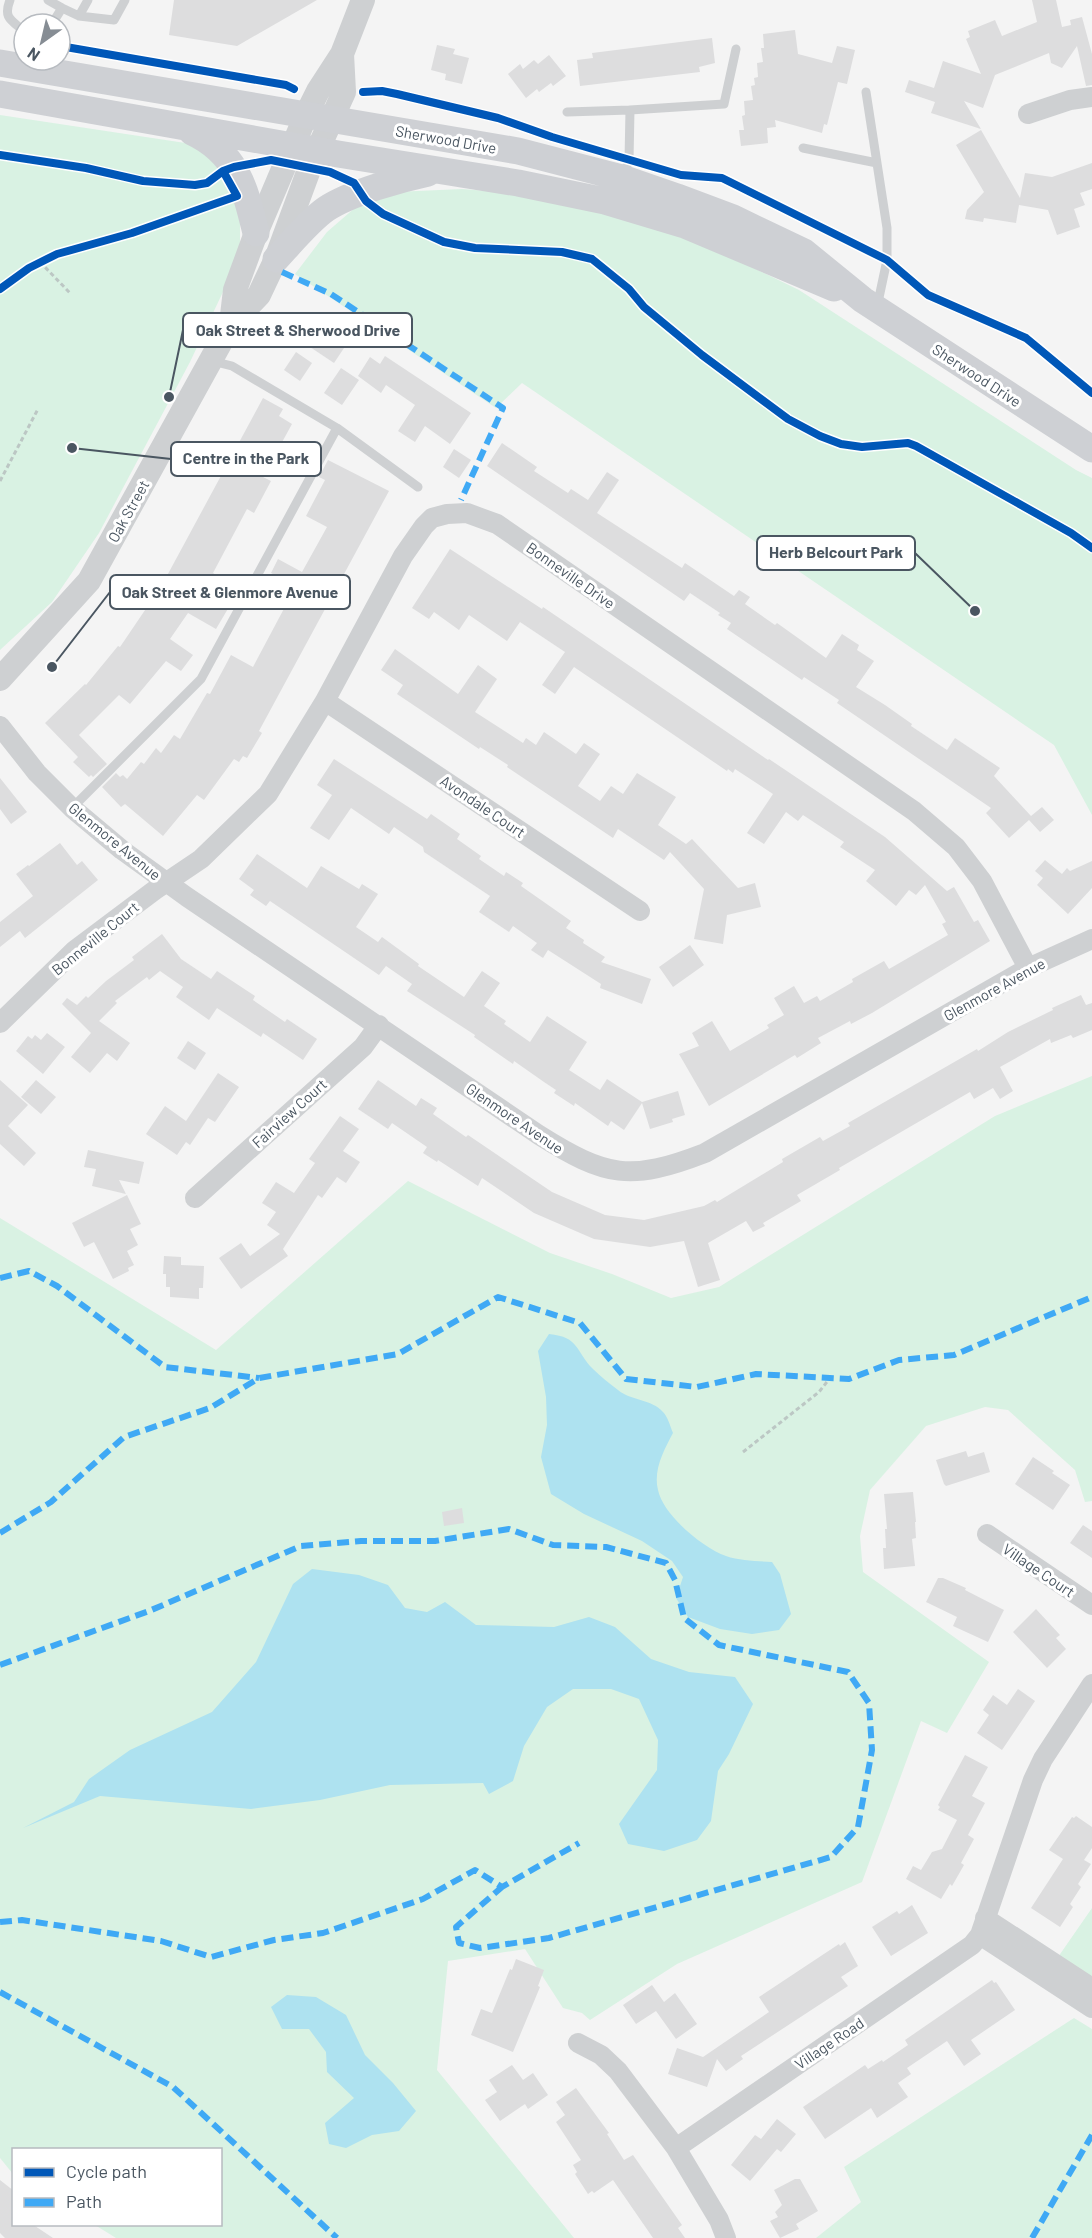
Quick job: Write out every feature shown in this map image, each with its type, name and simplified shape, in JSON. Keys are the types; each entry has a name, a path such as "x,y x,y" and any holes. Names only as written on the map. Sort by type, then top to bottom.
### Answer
{"main road":[{"name":"Sherwood Drive","path":"0,63 33,79 177,125 518,183 604,201 684,225 870,304"},
{"name":"Sherwood Drive","path":"0,94 33,79 319,117 518,151 622,178 733,218 804,252 870,304 1092,448"},
{"path":"177,125 202,137 222,151 234,167 243,182 256,233"},
{"path":"276,258 326,209 405,178 439,171"}],"street":[{"name":"Oak Street","path":"231,324 235,290 256,233 305,148 319,117 344,92 342,54 363,0"},
{"path":"1028,114 1070,100 1092,97"},
{"name":"Oak Street","path":"0,679 89,581 231,324 259,295 276,258 305,148"},
{"name":"Bonneville Drive","path":"168,883 201,859 268,794 325,701 403,556 423,526 432,518 447,514 467,513 497,524 915,811 956,847 982,881 1028,968"},
{"name":"Avondale Court","path":"325,701 640,911"},
{"name":"Glenmore Avenue","path":"0,726 37,773 72,808 122,850 530,1129 575,1158 610,1170 642,1172 672,1166 705,1153 1028,968 1092,939"},
{"name":"Bonneville Court","path":"0,1023 75,950 155,890 168,883"},
{"name":"Fairview Court","path":"195,1198 363,1047 379,1025"},
{"name":"Village Court","path":"987,1534 1092,1605"},
{"name":"Village Road","path":"676,2148 972,1945 983,1926 1043,1759 1092,1683"},
{"path":"983,1926 1092,1988"},
{"path":"983,1926 1092,2008"},
{"path":"578,2043 601,2055 618,2071 676,2148 719,2220 726,2238"}],"lane":[{"path":"10,0 6,10 12,20"},
{"path":"48,0 79,16 114,20 125,0"},
{"path":"79,16 88,0"},
{"path":"60,12 62,8"},
{"path":"567,112 724,104 736,49"},
{"path":"866,92 887,249 887,260 870,304"},
{"path":"622,178 629,160 630,110"},
{"path":"803,147 877,163"},
{"path":"212,361 232,366 337,428 418,487"},
{"path":"72,808 201,679 337,428"}],"path":[{"path":"49,258 38,263 70,293"},
{"path":"0,481 38,409"},
{"path":"743,1452 819,1392 830,1378"}],"green space":[{"path":"0,115 192,144 211,156 226,177 240,208 240,250 190,362 99,533 52,602 0,650"},
{"path":"462,189 513,193 598,211 706,245 799,290 1076,470 1092,478 1092,815 1054,745 522,383 496,408 295,274 327,232 364,200 395,192"},
{"path":"1092,1076 1092,1501 1085,1502 1075,1470 1008,1410 985,1407 926,1426 870,1490 860,1536 863,1572 989,1662 947,1733 921,1721 862,1882 677,1964 590,2020 582,2013 563,2008 525,1949 448,1961 437,2070 574,2238 116,2238 97,2226 222,2226 222,2148 12,2148 12,2173 0,2158 0,1218 216,1350 408,1181 550,1253 612,1274 671,1298 719,1287 995,1116"},
{"path":"1092,1908 1092,1983 1056,1960"},
{"path":"1074,2018 1092,2029 1092,2238 816,2238 861,2202 844,2167"}],"water":[{"path":"549,1334 566,1338 572,1342 593,1369 623,1394 653,1405 665,1414 673,1433 658,1468 657,1483 661,1500 676,1520 706,1546 737,1559 772,1562 780,1574 791,1614 779,1630 752,1634 720,1629 688,1617 676,1598 683,1577 672,1561 642,1541 584,1514 551,1494 541,1457 547,1425 546,1397 538,1351"},
{"path":"312,1569 359,1575 388,1585 405,1608 427,1612 445,1602 476,1625 554,1627 589,1617 615,1627 651,1659 689,1672 735,1677 753,1704 729,1754 718,1771 711,1821 697,1840 664,1851 628,1844 619,1824 657,1770 658,1740 639,1699 611,1689 573,1689 547,1707 524,1746 513,1781 489,1794 483,1783 390,1785 320,1800 251,1809 100,1796 23,1828 74,1802 89,1779 130,1750 212,1712 256,1662 293,1584"},
{"path":"287,1995 316,1997 346,2015 365,2055 393,2083 416,2111 399,2131 372,2135 346,2148 329,2144 325,2123 354,2098 327,2072 326,2052 309,2029 282,2029 271,2007"}],"building":[{"path":"174,0 317,0 237,46 169,35"},
{"path":"1032,0 1056,0 1062,27 1071,25 1070,20 1082,17 1092,54 1092,85 1086,86 1077,46 1062,68 1051,63 1049,53 995,75 983,108 964,101 981,129 931,113 935,102 905,92 909,80 934,88 943,61 981,74 966,39 970,37 968,31 995,20 1002,36 1037,22"},
{"path":"795,30 798,54 832,63 837,46 855,50 847,84 838,82 827,125 824,124 822,133 775,120 776,127 767,128 768,143 741,146 739,130 744,130 742,116 745,115 744,101 753,100 751,86 755,85 754,78 758,77 757,63 763,62 761,48 764,48 763,34"},
{"path":"712,38 715,63 699,67 700,72 580,86 577,60 593,58 592,53"},
{"path":"437,45 455,49 453,54 469,58 462,84 445,80 446,74 431,70"},
{"path":"549,55 566,76 553,86 551,83 539,92 537,89 526,98 508,74 520,64 523,69 534,60 538,64"},
{"path":"981,130 1020,198 1025,173 1052,177 1092,163 1092,189 1080,193 1085,205 1074,209 1080,227 1057,235 1048,210 1019,205 1016,223 984,218 983,222 965,219 967,210 984,192 956,145"},
{"path":"329,318 345,328 340,337 348,342 334,363 310,347"},
{"path":"296,352 312,363 300,381 284,370"},
{"path":"385,356 471,413 450,444 425,426 415,442 398,431 415,405 386,385 381,393 358,376 370,357 380,364"},
{"path":"341,368 359,380 342,405 324,393"},
{"path":"263,398 283,409 279,416 292,424 263,477 271,481 254,513 247,509 213,573 239,590 216,629 188,613 170,639 193,655 181,671 166,661 130,704 119,695 79,735 107,764 93,777 91,775 89,777 73,762 78,757 45,723 86,685 118,646 120,647 162,585"},
{"path":"502,443 537,467 534,471 568,493 571,489 588,500 607,472 619,480 597,513 682,568 685,563 734,596 739,590 750,597 745,604 775,625 777,623 826,658 842,634 859,645 857,650 874,661 856,687 947,750 955,738 1000,768 994,776 1031,816 1042,807 1054,820 1040,832 1029,820 1009,838 986,813 991,808 837,703 839,700 804,677 802,680 727,629 731,623 718,615 720,613 690,593 684,601 487,466"},
{"path":"454,449 471,460 459,478 443,467"},
{"path":"328,460 389,491 259,731 262,733 247,758 243,756 239,762 234,759 204,800 197,795 163,836 125,804 121,807 102,787 116,773 127,779 141,762 144,764 156,748 161,753 174,735 180,739 207,693 210,694 231,655 253,667 287,603 279,599 288,582 271,573 278,559 302,572 327,527 306,516 325,480 319,477"},
{"path":"450,549 542,609 543,607 885,837 947,891 954,887 974,922 978,920 990,941 872,1013 851,1024 850,1021 818,1038 821,1043 797,1058 795,1055 709,1106 679,1054 699,1046 692,1033 712,1021 730,1051 769,1028 767,1025 784,1015 774,998 794,986 804,1003 817,996 820,1001 884,961 889,969 948,935 942,924 946,922 925,885 916,895 909,890 896,906 866,881 875,870 840,847 844,842 803,815 798,821 786,812 764,844 747,833 773,794 735,769 733,773 728,769 727,771 574,667 555,694 542,685 565,652 520,622 507,641 469,615 459,630 434,612 429,619 412,608"},
{"path":"395,649 458,694 478,665 497,679 475,712 523,743 526,738 536,745 544,732 576,754 584,743 600,754 578,786 600,801 611,786 623,794 637,773 676,797 658,825 686,844 692,839 738,888 755,883 761,907 727,915 723,944 694,939 704,889 670,852 664,860 618,829 613,838 507,767 508,765 480,747 479,749 397,694 403,685 381,670"},
{"path":"334,759 427,819 431,814 460,834 457,839 481,856 479,859 504,876 506,872 523,883 521,886 571,921 566,928 584,940 583,943 605,957 601,962 651,979 642,1004 600,988 601,984 548,950 543,958 531,950 537,943 513,926 509,932 479,912 490,896 424,852 423,847 394,827 389,834 351,808 329,840 310,828 332,795 317,785"},
{"path":"0,778 27,812 11,824 0,809"},
{"path":"60,843 77,865 82,861 98,880 25,938 20,931 0,947 0,922 33,896 16,874"},
{"path":"257,854 307,888 321,866 359,889 362,884 378,894 356,927 378,942 382,937 419,964 418,966 464,997 482,971 500,983 484,1006 506,1021 504,1024 530,1042 547,1016 587,1042 569,1070 600,1090 607,1079 642,1102 678,1091 685,1115 672,1119 673,1122 650,1129 642,1103 624,1130 611,1121 608,1126 575,1103 574,1106 554,1093 556,1090 514,1061 513,1064 474,1037 475,1035 407,991 412,984 386,966 379,975 270,901 266,906 250,895 254,890 239,879"},
{"path":"1045,860 1062,874 1067,868 1070,871 1092,861 1092,888 1068,914 1037,885 1043,878 1035,871"},
{"path":"162,934 181,959 211,979 217,971 255,996 253,1000 285,1022 287,1019 317,1039 303,1060 263,1033 261,1037 217,1008 209,1020 176,997 183,987 160,971 149,980 147,977 115,1001 117,1003 99,1021 130,1043 117,1061 107,1053 90,1073 71,1057 91,1033 62,1004 67,998 77,1005 86,996 88,998 134,960 132,957"},
{"path":"690,945 704,965 673,987 659,967"},
{"path":"1081,995 1086,1005 1092,1003 1092,1030 1073,1038 1071,1035 1051,1043 1050,1039 1000,1067 1013,1091 1000,1099 993,1088 974,1099 970,1092 797,1195 801,1201 763,1223 765,1226 753,1232 746,1221 708,1243 720,1280 698,1287 684,1241 650,1247 594,1239 534,1213 482,1178 478,1186 423,1153 427,1147 392,1123 388,1129 358,1109 378,1080 416,1106 421,1098 437,1108 433,1114 552,1192 605,1215 644,1220 704,1206 715,1200 717,1202 820,1137 823,1141 850,1126 848,1123 977,1049 978,1051 1008,1032 1053,1010 1052,1008"},
{"path":"47,1033 65,1047 43,1074 16,1051 28,1036 32,1039 35,1035 41,1040"},
{"path":"188,1041 206,1053 195,1070 177,1058"},
{"path":"218,1073 239,1087 215,1122 208,1118 190,1145 186,1142 177,1155 146,1134 165,1106 186,1121"},
{"path":"0,1080 28,1105 8,1126 36,1153 24,1166 0,1144"},
{"path":"36,1080 56,1097 41,1114 21,1097"},
{"path":"340,1116 359,1129 343,1151 360,1162 346,1183 337,1177 322,1198 318,1195 283,1249 288,1256 241,1289 219,1258 241,1243 250,1256 280,1234 267,1225 276,1212 262,1203 276,1182 294,1193 315,1163 309,1159"},
{"path":"88,1150 144,1162 139,1184 119,1180 126,1194 92,1186 96,1169 84,1167"},
{"path":"127,1195 141,1224 130,1229 138,1245 127,1251 134,1265 128,1268 129,1271 113,1279 94,1242 84,1247 72,1223"},
{"path":"164,1256 181,1257 181,1265 204,1266 203,1288 199,1288 199,1299 170,1297 170,1287 166,1287 166,1274 163,1274"},
{"path":"966,1451 968,1457 984,1452 990,1472 946,1486 936,1460"},
{"path":"1033,1457 1070,1485 1053,1510 1015,1484"},
{"path":"913,1492 916,1538 912,1539 915,1566 884,1569 883,1548 886,1548 885,1529 887,1529 884,1494"},
{"path":"462,1508 464,1523 444,1526 442,1512"},
{"path":"1083,1525 1092,1531 1092,1558 1070,1543"},
{"path":"938,1578 966,1588 965,1590 1004,1610 988,1642 953,1626 957,1617 926,1602"},
{"path":"1036,1609 1060,1635 1056,1638 1066,1649 1047,1668 1013,1632"},
{"path":"1018,1689 1035,1701 1002,1750 977,1733 989,1715 983,1710 993,1695 1007,1705"},
{"path":"965,1755 988,1767 972,1796 985,1803 968,1835 974,1839 961,1863 964,1865 952,1886 950,1884 941,1899 906,1879 913,1866 921,1870 932,1852 942,1849 957,1820 938,1810 940,1807 938,1805"},
{"path":"1076,1816 1092,1827 1092,1848 1084,1860 1091,1864 1078,1884 1081,1887 1070,1904 1073,1907 1060,1927 1031,1908 1063,1859 1049,1850 1072,1817"},
{"path":"912,1905 928,1933 891,1956 872,1927 897,1911 899,1914"},
{"path":"845,1942 858,1966 841,1977 848,1986 741,2056 743,2059 726,2071 717,2059 707,2087 668,2074 677,2048 703,2057 769,2012 759,1997"},
{"path":"516,1959 544,1970 538,1986 540,1987 513,2052 471,2035 481,2009 492,2013"},
{"path":"992,1980 996,1982 1015,2010 971,2040 981,2054 964,2066 947,2041 907,2068 911,2074 898,2083 908,2097 877,2118 871,2108 825,2139 803,2107 865,2065 868,2069 882,2060 883,2062 908,2045 905,2040"},
{"path":"652,1985 664,2002 675,1993 697,2024 676,2039 656,2011 636,2024 623,2005"},
{"path":"512,2065 523,2080 533,2073 548,2095 528,2109 525,2104 500,2121 485,2100 497,2092 489,2080"},
{"path":"576,2088 609,2133 607,2134 624,2160 633,2155 682,2225 678,2228 685,2238 653,2238 613,2180 594,2193 592,2191 588,2194 575,2174 577,2172 573,2165 581,2160 556,2122 565,2115 556,2102"},
{"path":"777,2119 796,2134 781,2152 777,2149 750,2181 731,2165 755,2135 761,2139"},
{"path":"795,2179 800,2179 818,2211 796,2224 799,2229 780,2238 770,2221 778,2217 775,2212 782,2205 774,2190"},
{"path":"0,2180 12,2189 12,2226 35,2226 53,2238 5,2238 0,2233"}],"marked path":[{"path":"282,272 331,294 503,408 461,500"},
{"path":"0,1278 29,1271 57,1286 165,1367 259,1378"},
{"path":"0,1533 51,1502 124,1437 210,1408 259,1378 398,1354 498,1297 580,1323 626,1379 697,1387 756,1374 849,1379 899,1360 954,1355 1092,1297"},
{"path":"0,1665 149,1611 301,1546 361,1541 435,1541 509,1529 553,1545 606,1547 666,1563 675,1580 684,1618 719,1645 848,1672 869,1703 872,1750 858,1827 831,1857 549,1938 480,1948 459,1943 456,1927 502,1887"},
{"path":"0,1922 22,1920 161,1941 211,1957 274,1940 323,1933 423,1899 475,1870 502,1887 579,1843"},
{"path":"0,1992 173,2087 337,2238"},
{"path":"1032,2238 1092,2135"}],"cycle path":[{"path":"72,48 286,85 294,89"},
{"path":"363,92 382,91 498,118 552,137 681,175 722,178 887,260 928,295 1026,338 1092,393"},
{"path":"0,155 86,168 143,181 195,185 207,183 223,171 234,167 271,160 330,172 354,183 366,201 383,214 444,242 475,248 562,252 592,259 629,289 644,307 702,355 788,419 841,444 862,447 908,443 916,446 1071,533 1092,548"},
{"path":"0,289 29,268 57,254 132,233 237,196 223,171"}],"place":[{"name":"Oak Street & Sherwood Drive","path":"169,397"},
{"name":"Centre in the Park","path":"72,448"},
{"name":"Herb Belcourt Park","path":"975,611"},
{"name":"Oak Street & Glenmore Avenue","path":"52,667"}]}
